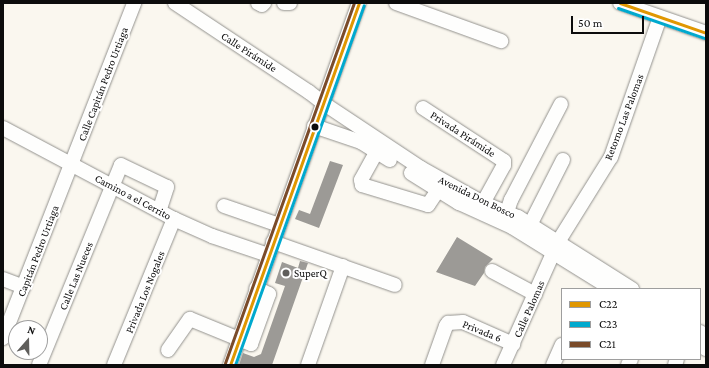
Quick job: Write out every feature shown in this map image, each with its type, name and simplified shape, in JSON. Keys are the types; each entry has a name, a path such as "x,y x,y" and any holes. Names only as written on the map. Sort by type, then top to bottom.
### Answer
{"street":[{"name":"Calle Capitán Pedro Urtiaga","path":"72,165 134,3"},
{"name":"Calle Pirámide","path":"175,3 309,92 323,103"},
{"path":"258,3 262,5 264,3"},
{"path":"284,3 290,3"},
{"path":"230,365 256,288 359,3"},
{"path":"396,3 501,41"},
{"path":"620,3 706,33"},
{"name":"Retorno Las Palomas","path":"556,247 611,156 660,18"},
{"name":"Avenida Don Bosco","path":"323,103 421,168 483,203 507,212 530,225 556,247 590,283 608,288"},
{"path":"507,212 511,200 561,104"},
{"name":"Privada Pirámide","path":"423,108 504,161 504,165 483,203"},
{"name":"Avenida Don Bosco","path":"314,126 342,134 377,151 459,203 556,247 630,288"},
{"name":"Camino a el Cerrito","path":"3,128 174,219 212,236 268,255"},
{"path":"377,151 361,180 362,185 428,204 438,190"},
{"path":"530,225 563,160"},
{"name":"Capitán Pedro Urtiaga","path":"3,338 72,165"},
{"name":"Calle Las Nueces","path":"39,365 121,165 167,187 160,211"},
{"path":"224,206 279,225"},
{"name":"Privada Los Nogales","path":"114,365 174,219"},
{"path":"273,242 395,285"},
{"name":"Calle Palomas","path":"503,365 556,247"},
{"path":"308,365 343,266"},
{"path":"492,272 535,294"},
{"path":"3,279 24,287"},
{"path":"168,350 190,319 239,338"},
{"name":"Privada 6","path":"432,365 448,323 463,322 513,344"},
{"path":"553,365 561,347"}],"building":[{"path":"330,161 343,165 319,228 295,219 299,210 310,214"},
{"path":"457,237 493,259 485,267 484,273 475,286 436,272"},
{"path":"300,261 308,263 272,365 239,365 243,353 254,357 261,354 285,286 275,283 282,262 298,268"}],"transit line":[{"name":"C21","path":"225,363 354,3"},
{"name":"C22","path":"230,365 359,3"},
{"name":"C22","path":"620,3 706,33"},
{"name":"C23","path":"235,365 364,5"},
{"name":"C23","path":"618,8 704,38"}],"place":[{"name":"SuperQ","path":"286,273"}]}
